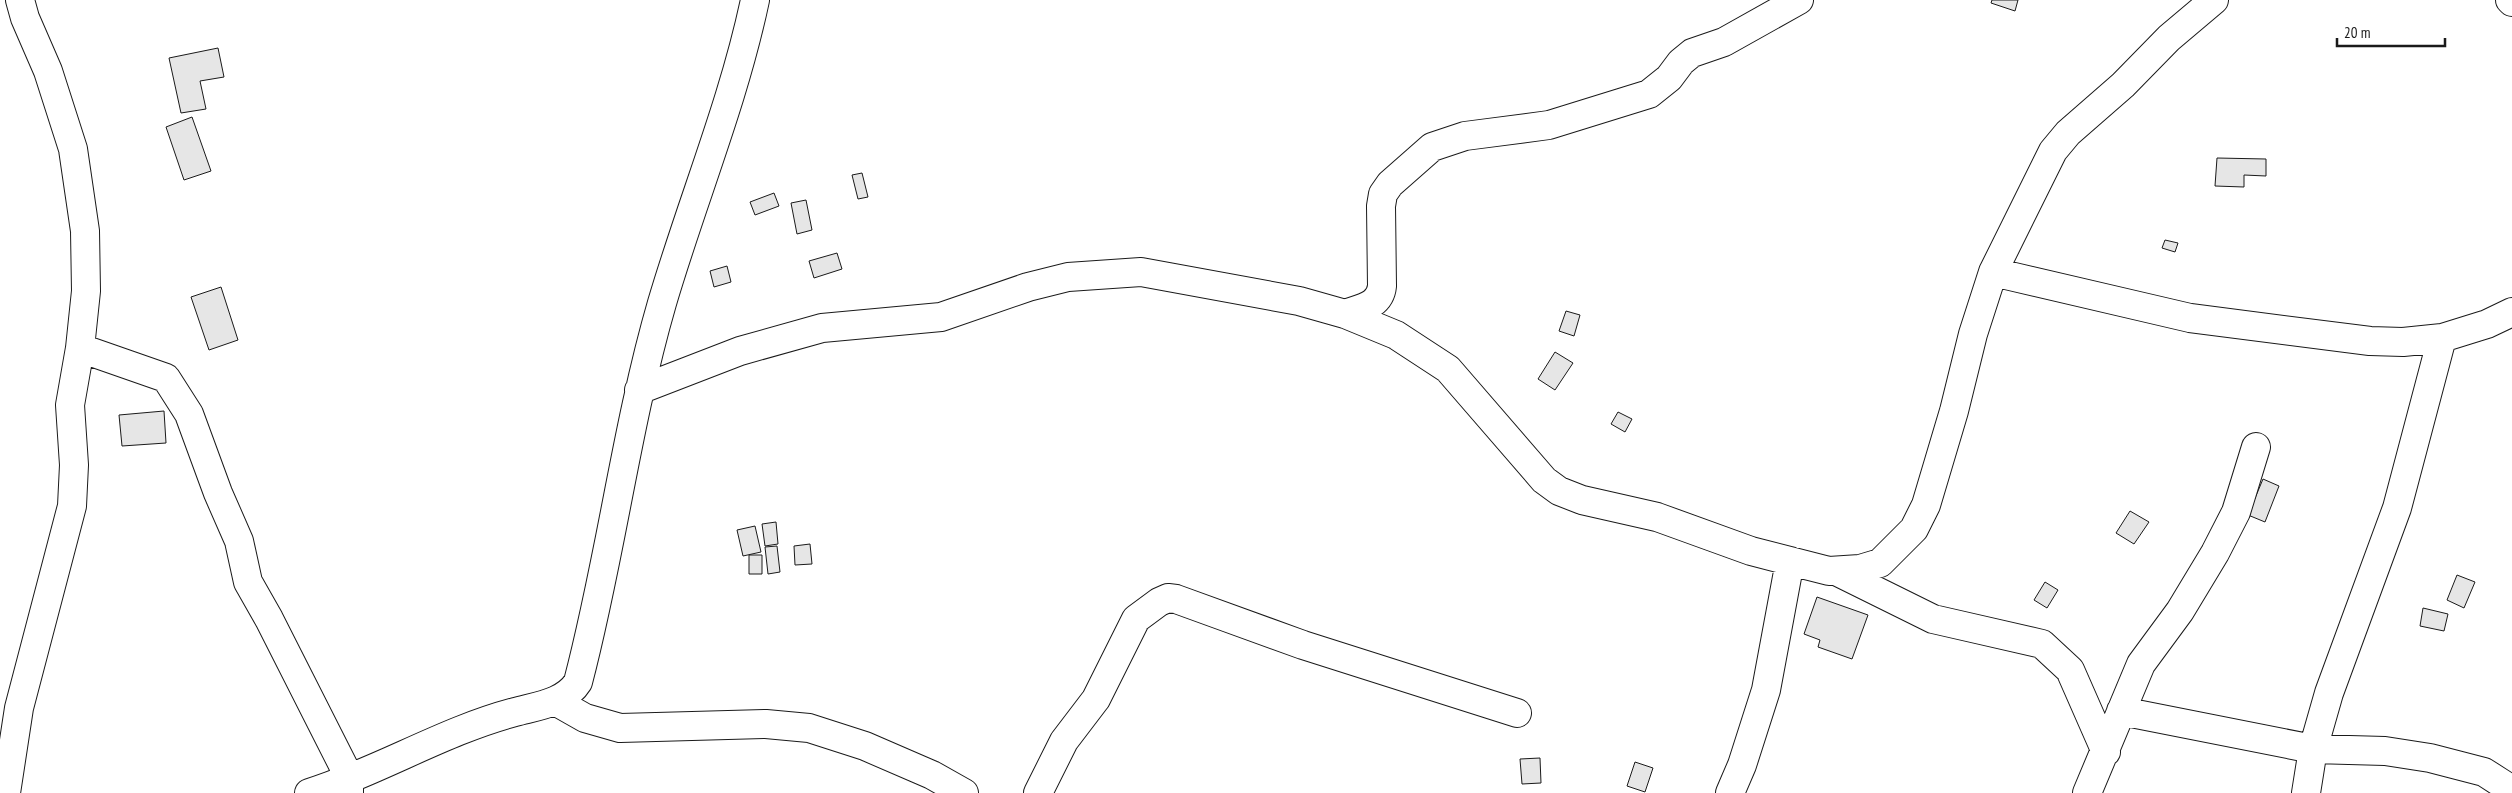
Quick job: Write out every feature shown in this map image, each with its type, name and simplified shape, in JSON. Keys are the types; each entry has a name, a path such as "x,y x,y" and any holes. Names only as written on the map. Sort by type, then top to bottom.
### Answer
{"street":[{"path":"6,793 19,708 72,506 74,465 70,405 80,348 86,291 85,231 73,149 48,71 25,18 20,0"},
{"path":"309,793 349,785 478,722 555,701 574,689 580,675 639,390 662,302 743,56 754,0"},
{"path":"1345,314 1371,305 1379,297 1382,286 1381,206 1383,194 1390,184 1432,147 1465,136 1549,125 1649,94 1669,78 1681,62 1692,53 1724,42 1799,0"},
{"path":"1838,572 1860,570 1880,563 1914,529 1926,505 1954,411 1973,334 1993,272 2053,151 2068,133 2123,85 2169,38 2214,0"},
{"path":"639,390 740,351 822,328 941,317 1028,287 1068,277 1097,273 1141,272 1300,301 1345,314 1396,335 1448,369 1544,480 1559,491 1582,500 1658,517 1752,551 1838,572 1933,620 2042,644 2070,670 2106,752"},
{"path":"1993,272 2190,318 2370,341 2403,342 2442,338 2487,324 2512,312"},
{"path":"2306,793 2313,749 2329,693 2397,508 2442,338"},
{"path":"80,348 166,378 189,414 218,493 239,542 248,582 269,620 349,785"},
{"path":"2087,793 2106,752 2141,664 2180,610 2215,553 2236,512 2256,447"},
{"path":"1730,793 1742,765 1766,690 1790,560"},
{"path":"1038,793 1064,741 1096,699 1136,620 1168,598 1176,599 1303,645 1517,713"},
{"path":"555,701 585,718 620,728 766,724 809,728 865,746 932,776 964,793"},
{"path":"2121,711 2313,749 2385,751 2430,758 2484,772 2512,790"}],"building":[{"path":"1992,0 2018,0 2015,11 1991,3"},
{"path":"218,48 224,77 200,81 206,109 181,113 169,58"},
{"path":"192,117 211,171 184,180 166,127"},
{"path":"2217,158 2266,159 2266,176 2244,175 2244,187 2215,186"},
{"path":"862,173 868,197 858,199 852,175"},
{"path":"774,193 779,206 755,215 750,202"},
{"path":"806,200 812,230 797,234 791,203"},
{"path":"2165,240 2178,243 2175,252 2162,248"},
{"path":"837,253 842,269 814,278 809,261"},
{"path":"727,266 731,282 714,287 710,271"},
{"path":"221,287 238,340 209,350 191,297"},
{"path":"1566,311 1580,315 1574,336 1559,331"},
{"path":"1555,352 1573,363 1555,390 1538,379"},
{"path":"164,411 166,443 122,446 119,415"},
{"path":"1618,412 1632,419 1625,432 1611,424"},
{"path":"2263,479 2279,486 2265,522 2248,515"},
{"path":"2130,511 2149,522 2134,544 2116,533"},
{"path":"776,522 778,544 765,546 762,524"},
{"path":"755,526 761,552 743,556 737,530"},
{"path":"810,544 812,564 795,565 794,546"},
{"path":"777,546 780,572 768,574 765,547"},
{"path":"749,555 762,555 762,574 749,574"},
{"path":"2457,575 2475,582 2464,608 2447,600"},
{"path":"2045,582 2058,590 2047,608 2034,600"},
{"path":"1817,597 1868,615 1852,659 1818,647 1820,640 1804,634"},
{"path":"2423,608 2448,614 2444,631 2420,626"},
{"path":"1540,758 1541,783 1522,784 1520,759"},
{"path":"1635,762 1653,768 1645,792 1627,786"}]}
